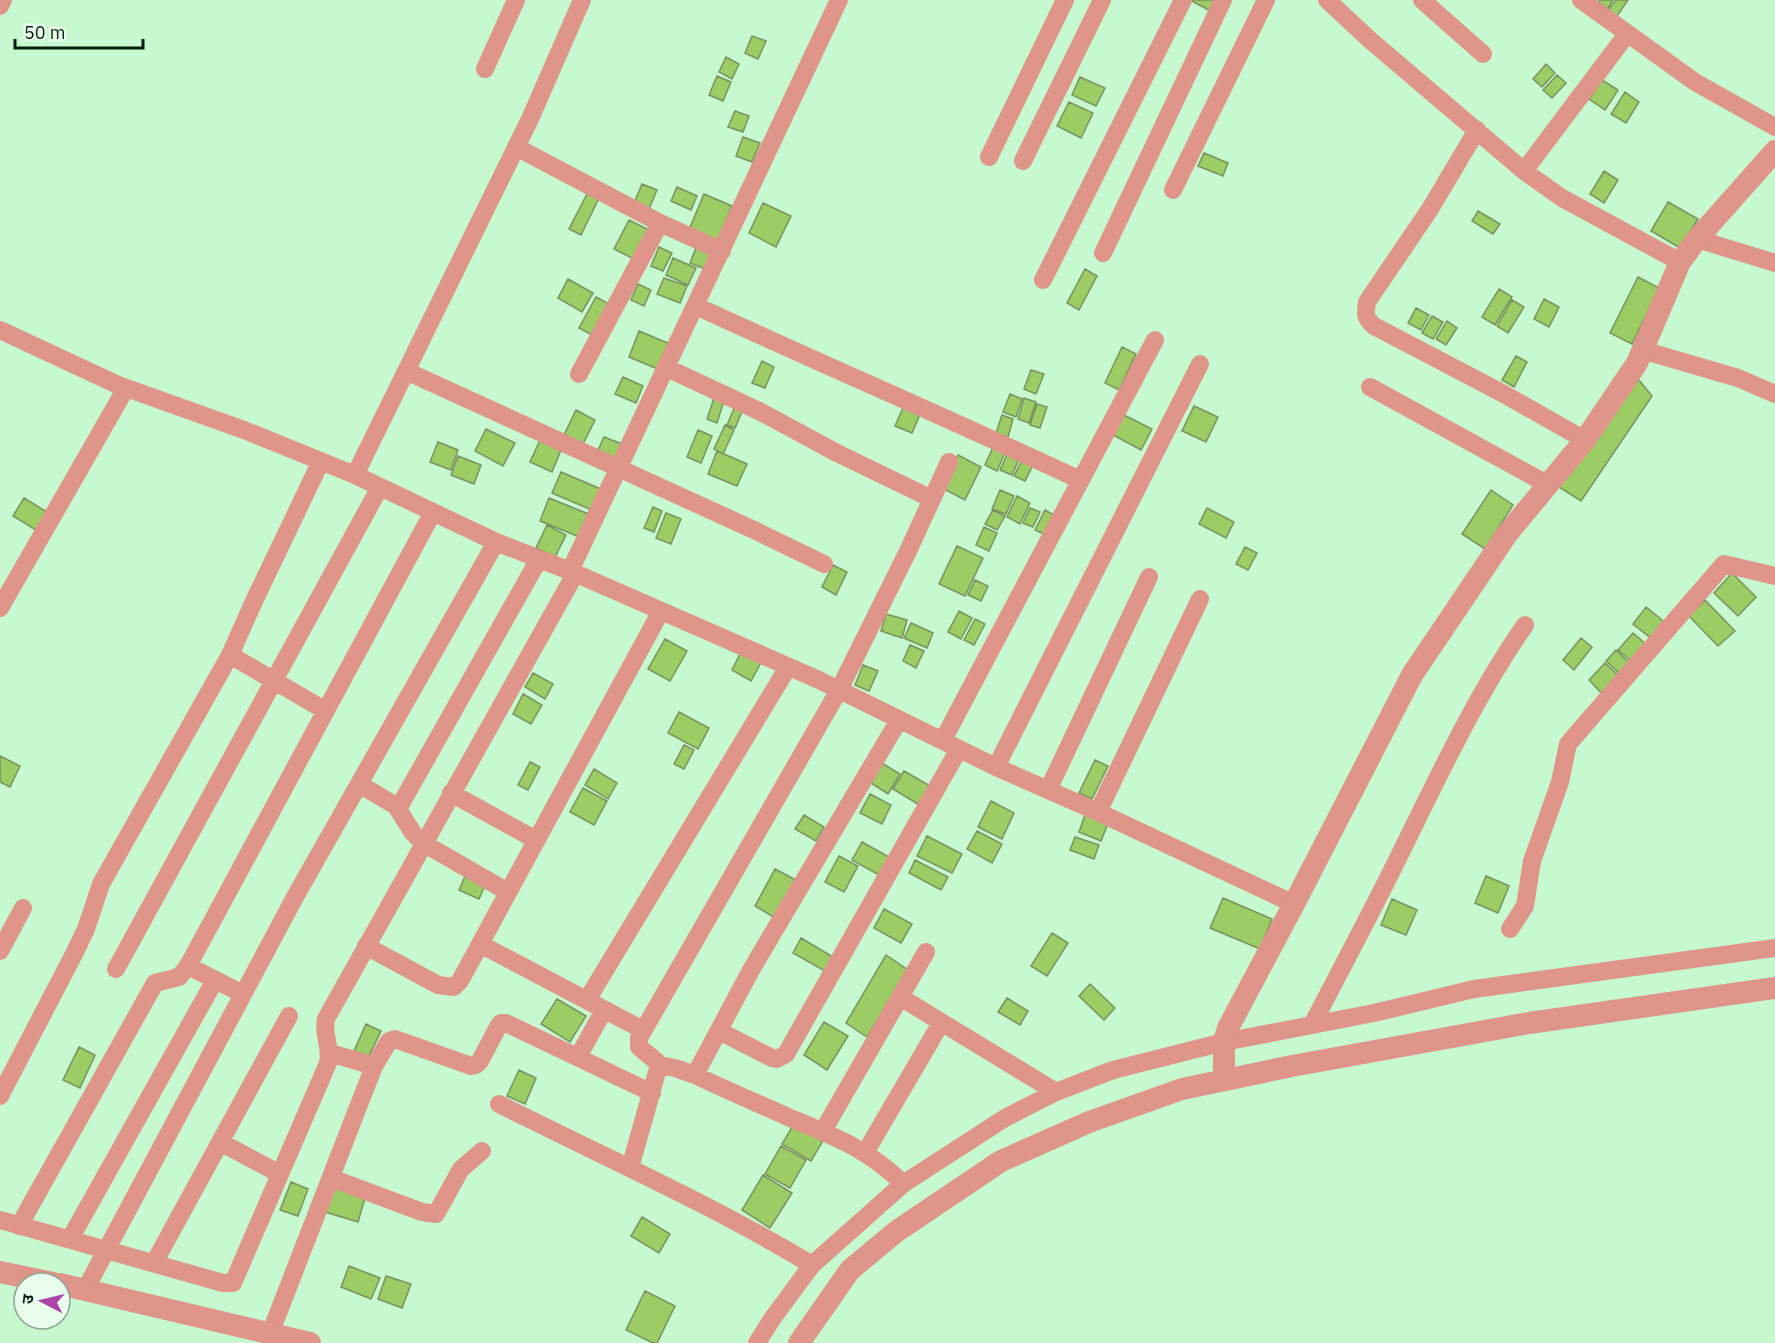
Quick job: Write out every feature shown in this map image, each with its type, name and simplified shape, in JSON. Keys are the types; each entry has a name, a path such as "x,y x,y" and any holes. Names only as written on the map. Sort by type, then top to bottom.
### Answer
{"street":[{"path":"0,6 3,0"},
{"path":"485,69 516,0"},
{"path":"355,475 516,147 582,0"},
{"path":"0,1220 223,1283 233,1282 330,1053 324,1028 326,1019 573,573 619,469 839,0"},
{"path":"989,157 1065,0"},
{"path":"1023,161 1102,0"},
{"path":"1043,280 1183,0"},
{"path":"1103,253 1223,0"},
{"path":"1173,190 1266,0"},
{"path":"1327,0 1370,40 1524,171 1562,198 1680,262"},
{"path":"1422,0 1483,54"},
{"path":"1581,0 1695,82 1775,127"},
{"path":"1524,171 1627,34"},
{"path":"1477,130 1430,209 1366,302 1365,315 1374,326 1502,393 1585,440"},
{"path":"516,147 660,223 722,251"},
{"path":"1224,1080 1224,1042 1227,1028 1412,675 1507,534 1585,440 1637,363 1680,262 1697,239 1775,151"},
{"path":"579,374 660,223"},
{"path":"1697,239 1775,263"},
{"path":"696,306 928,409 1080,480"},
{"path":"0,330 126,388 243,430 355,475 496,542 788,666 996,767 1294,904"},
{"path":"943,740 1155,340"},
{"path":"1642,350 1738,378 1775,394"},
{"path":"996,767 1200,364"},
{"path":"667,368 759,411 837,453 932,499"},
{"path":"406,371 824,564"},
{"path":"1370,387 1547,484"},
{"path":"0,608 126,388"},
{"path":"0,1096 86,929 101,884 230,656 321,461"},
{"path":"903,1184 887,1167 866,1153 823,1131 695,1075 659,1065 639,1047 637,1042 839,690 949,462"},
{"path":"116,969 380,487"},
{"path":"19,1226 150,989 160,980 173,980 179,977 188,966 433,512"},
{"path":"85,1290 243,994 496,542"},
{"path":"398,809 538,559"},
{"path":"1510,929 1525,906 1532,861 1560,782 1568,744 1724,564 1775,576"},
{"path":"1048,790 1149,578"},
{"path":"1098,812 1200,599"},
{"path":"366,946 438,985 454,987 460,981 661,611"},
{"path":"1312,1025 1393,869 1452,748 1499,662 1525,625"},
{"path":"230,656 326,711"},
{"path":"587,1000 788,666"},
{"path":"695,1075 751,970 899,720"},
{"path":"719,1031 772,1058 777,1059 786,1054 959,748"},
{"path":"359,784 398,809 413,833 423,843 508,892"},
{"path":"451,793 536,840"},
{"path":"0,951 23,908"},
{"path":"480,944 643,1030"},
{"path":"757,1343 812,1264 903,1184 1005,1118 1056,1092 1113,1070 1224,1042 1474,989 1775,948"},
{"path":"823,1131 926,952"},
{"path":"188,966 243,994"},
{"path":"70,1239 215,980"},
{"path":"800,1343 850,1270 897,1231 1001,1161 1100,1118 1182,1089 1224,1080 1529,1023 1775,988"},
{"path":"900,997 1056,1092"},
{"path":"578,1057 604,1010"},
{"path":"154,1263 289,1016"},
{"path":"270,1334 374,1066 389,1041 396,1039 465,1065 476,1065 498,1027 501,1023 506,1023 652,1093"},
{"path":"866,1153 941,1023"},
{"path":"330,1053 374,1066"},
{"path":"630,1168 659,1065"},
{"path":"499,1104 759,1233 812,1264"},
{"path":"220,1142 280,1174"},
{"path":"331,1178 422,1212 436,1214 441,1209 461,1169 482,1151"},
{"path":"72,1287 310,1343"}],"building":[{"path":"1190,0 1220,0 1214,13"},
{"path":"1613,0 1607,9 1598,2"},
{"path":"1616,0 1628,0 1617,16 1608,10"},
{"path":"752,36 766,41 758,59 745,53"},
{"path":"726,57 739,64 732,79 719,72"},
{"path":"1546,64 1555,73 1542,87 1533,79"},
{"path":"1557,75 1566,83 1552,98 1543,90"},
{"path":"717,76 731,82 723,101 709,95"},
{"path":"1080,77 1105,88 1096,106 1072,95"},
{"path":"1602,80 1618,90 1605,110 1589,99"},
{"path":"1625,92 1639,102 1626,123 1611,114"},
{"path":"1069,102 1093,113 1081,138 1057,126"},
{"path":"735,111 749,116 743,132 728,127"},
{"path":"743,137 760,143 752,162 736,156"},
{"path":"1204,153 1228,163 1223,176 1198,166"},
{"path":"1604,171 1618,180 1604,203 1590,194"},
{"path":"642,184 657,190 649,209 634,203"},
{"path":"677,187 697,196 691,210 671,201"},
{"path":"588,192 599,198 581,235 569,229"},
{"path":"704,194 732,206 716,244 688,232"},
{"path":"1668,202 1698,219 1680,248 1651,231"},
{"path":"763,203 791,216 776,247 749,233"},
{"path":"1478,211 1500,224 1493,234 1472,221"},
{"path":"629,220 649,230 634,259 614,249"},
{"path":"697,245 712,250 705,269 690,263"},
{"path":"659,247 672,253 663,271 651,266"},
{"path":"673,258 696,268 688,285 666,275"},
{"path":"1085,269 1097,276 1079,310 1067,303"},
{"path":"1638,277 1659,288 1632,344 1610,333"},
{"path":"664,278 687,286 680,303 657,294"},
{"path":"568,279 593,293 582,312 558,298"},
{"path":"638,284 651,290 644,306 631,300"},
{"path":"1499,289 1512,297 1495,325 1482,317"},
{"path":"596,297 609,304 592,335 579,328"},
{"path":"1544,299 1559,307 1549,327 1534,319"},
{"path":"1512,300 1524,307 1508,333 1497,326"},
{"path":"1416,308 1429,315 1421,330 1408,323"},
{"path":"1432,316 1443,322 1433,339 1422,333"},
{"path":"1447,321 1457,328 1446,345 1436,339"},
{"path":"639,331 670,344 660,370 629,357"},
{"path":"1122,347 1136,354 1119,390 1105,383"},
{"path":"1516,356 1527,362 1514,387 1502,380"},
{"path":"762,361 774,367 765,388 752,383"},
{"path":"1031,370 1044,374 1036,394 1024,389"},
{"path":"1634,374 1652,396 1581,501 1559,487"},
{"path":"623,377 643,386 636,403 615,394"},
{"path":"1010,394 1022,399 1016,417 1003,412"},
{"path":"714,398 724,401 717,423 707,419"},
{"path":"1024,398 1036,402 1029,423 1018,419"},
{"path":"905,403 922,410 912,433 895,426"},
{"path":"736,404 744,407 735,428 727,425"},
{"path":"1037,404 1047,407 1040,428 1030,425"},
{"path":"1194,406 1218,417 1206,442 1182,431"},
{"path":"576,410 595,420 583,444 564,435"},
{"path":"1002,415 1013,419 1008,437 996,433"},
{"path":"1124,415 1152,429 1141,450 1113,435"},
{"path":"725,425 734,430 723,454 714,449"},
{"path":"486,429 515,443 503,466 475,451"},
{"path":"698,430 712,436 701,463 687,457"},
{"path":"604,437 622,444 616,458 598,450"},
{"path":"540,440 561,450 552,472 530,462"},
{"path":"438,442 458,450 451,470 430,462"},
{"path":"995,443 1007,448 997,471 985,465"},
{"path":"1009,450 1021,455 1012,475 1000,470"},
{"path":"717,451 747,464 737,486 708,474"},
{"path":"958,455 981,467 965,500 942,488"},
{"path":"458,456 481,465 474,484 451,475"},
{"path":"1024,456 1035,461 1025,481 1014,476"},
{"path":"561,472 603,490 594,511 552,493"},
{"path":"1000,490 1014,496 1006,514 992,509"},
{"path":"1491,490 1513,505 1485,549 1462,534"},
{"path":"1017,496 1030,503 1020,524 1007,517"},
{"path":"24,498 47,512 36,530 13,516"},
{"path":"549,498 591,515 582,538 540,521"},
{"path":"653,507 662,511 654,532 644,528"},
{"path":"1030,508 1040,512 1033,527 1023,523"},
{"path":"1207,508 1234,522 1226,538 1199,524"},
{"path":"993,510 1005,516 997,530 985,524"},
{"path":"1045,510 1056,516 1046,535 1035,530"},
{"path":"666,513 681,519 671,544 656,538"},
{"path":"547,525 566,535 555,557 536,548"},
{"path":"984,527 997,533 989,551 976,545"},
{"path":"957,546 983,558 965,596 939,584"},
{"path":"1245,547 1257,553 1248,570 1236,564"},
{"path":"833,565 847,572 836,595 822,587"},
{"path":"1732,573 1756,597 1738,616 1714,593"},
{"path":"975,580 988,586 981,601 968,595"},
{"path":"1705,600 1735,631 1718,646 1689,616"},
{"path":"1646,607 1666,623 1652,639 1633,624"},
{"path":"959,611 972,618 961,639 948,632"},
{"path":"886,614 907,620 902,638 881,631"},
{"path":"975,619 985,624 974,645 964,640"},
{"path":"911,623 933,633 927,648 904,638"},
{"path":"1633,633 1647,645 1632,662 1618,650"},
{"path":"1581,638 1592,647 1574,670 1563,660"},
{"path":"665,639 687,651 670,681 648,669"},
{"path":"910,645 924,651 916,668 903,661"},
{"path":"743,648 763,659 751,681 732,670"},
{"path":"1616,650 1632,666 1622,676 1606,661"},
{"path":"1605,663 1621,678 1604,696 1589,680"},
{"path":"863,665 878,671 869,691 855,685"},
{"path":"533,673 553,684 545,699 525,687"},
{"path":"523,694 542,705 531,724 513,714"},
{"path":"679,712 709,728 698,749 668,733"},
{"path":"684,745 694,750 684,769 674,764"},
{"path":"0,756 20,766 10,787 0,782"},
{"path":"1095,760 1108,766 1092,799 1079,793"},
{"path":"530,762 540,767 528,790 518,785"},
{"path":"880,762 900,774 888,794 868,781"},
{"path":"594,769 617,783 608,799 585,785"},
{"path":"904,771 932,787 921,806 893,789"},
{"path":"583,788 607,801 594,825 570,812"},
{"path":"870,794 891,805 882,824 860,813"},
{"path":"991,801 1014,813 1002,839 978,827"},
{"path":"1086,812 1109,821 1101,841 1079,832"},
{"path":"804,815 824,827 816,841 795,829"},
{"path":"977,831 1002,844 992,863 967,849"},
{"path":"927,836 962,854 952,873 917,856"},
{"path":"1075,837 1099,845 1094,859 1070,850"},
{"path":"862,842 889,857 879,875 852,860"},
{"path":"839,856 858,866 844,892 825,882"},
{"path":"915,860 948,877 941,890 909,873"},
{"path":"775,869 798,881 777,919 755,906"},
{"path":"466,874 486,883 479,899 459,890"},
{"path":"1486,876 1509,886 1498,913 1475,903"},
{"path":"1223,898 1272,919 1260,949 1210,928"},
{"path":"1392,899 1417,910 1406,935 1381,925"},
{"path":"884,909 912,924 901,943 874,928"},
{"path":"1052,933 1068,943 1047,976 1031,966"},
{"path":"801,938 833,957 825,971 793,953"},
{"path":"886,955 908,970 867,1037 846,1023"},
{"path":"1090,984 1115,1008 1104,1020 1079,996"},
{"path":"1007,998 1028,1011 1020,1025 998,1012"},
{"path":"557,999 586,1016 570,1042 541,1024"},
{"path":"824,1022 848,1036 827,1070 804,1055"},
{"path":"366,1024 381,1031 368,1058 354,1051"},
{"path":"79,1047 95,1055 80,1088 63,1080"},
{"path":"519,1070 536,1078 525,1104 507,1096"},
{"path":"795,1122 824,1139 811,1161 782,1144"},
{"path":"781,1146 806,1160 790,1188 765,1174"},
{"path":"763,1175 792,1193 770,1228 742,1210"},
{"path":"291,1182 308,1189 298,1216 280,1210"},
{"path":"333,1187 365,1198 358,1222 325,1212"},
{"path":"642,1217 670,1234 659,1253 631,1236"},
{"path":"349,1266 380,1278 371,1299 341,1287"},
{"path":"386,1276 411,1284 402,1308 378,1299"},
{"path":"645,1291 675,1306 657,1343 626,1330"}]}
